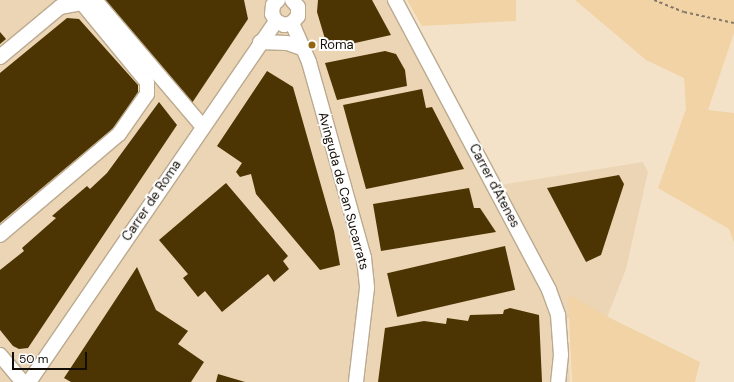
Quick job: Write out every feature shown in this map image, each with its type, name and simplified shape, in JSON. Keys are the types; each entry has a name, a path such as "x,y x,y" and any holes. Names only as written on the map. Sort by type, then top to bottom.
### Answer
{"street":[{"path":"95,0 203,127"},
{"path":"278,0 272,9 276,21 284,25 292,23 299,12 292,0"},
{"name":"Carrer d'Atenes","path":"395,0 549,290 558,315 561,355 558,382"},
{"path":"0,57 60,7 82,3 147,82 147,94 119,134 0,235"},
{"name":"Carrer de Roma","path":"30,382 260,42 276,21"},
{"name":"Avinguda de Can Sucarrats","path":"292,23 304,49 364,258 367,288 356,382"},
{"path":"260,42 287,43 304,49"},
{"path":"0,356 23,382"}],"path":[{"path":"654,0 684,12 734,23"}],"shaded area":[{"path":"0,0 395,0 494,186 643,162 648,172 626,269 603,328 567,318 570,382 0,382"},
{"path":"407,0 516,0 516,21 422,26"},
{"path":"575,0 734,0 734,33 708,110 734,113 734,243 729,229 658,188 686,109 684,78 646,60"},
{"path":"568,294 608,317 700,362 695,382 572,382"}],"building":[{"path":"105,0 244,0 248,19 192,103"},
{"path":"318,0 372,0 391,35 328,49 317,12"},
{"path":"67,18 79,19 138,85 138,92 116,126 0,223 0,73"},
{"path":"0,32 6,39 0,44"},
{"path":"385,51 396,54 405,70 407,86 337,100 325,63"},
{"path":"267,71 293,87 334,231 340,265 320,270 256,194 251,174 240,177 236,172 242,163 217,146"},
{"path":"422,89 426,108 432,107 464,169 366,189 343,105"},
{"path":"159,102 177,125 28,348 19,349 13,346 0,330 0,270 24,251 22,248 56,218 52,216 87,186 90,189 107,173"},
{"path":"619,175 624,184 601,255 586,262 547,188"},
{"path":"226,183 288,256 283,261 289,269 274,282 268,274 222,312 205,291 198,297 183,278 188,274 159,240"},
{"path":"469,188 474,208 480,208 496,232 381,251 373,204"},
{"path":"505,246 515,290 397,317 387,273"},
{"path":"137,267 156,310 188,331 178,344 204,362 191,382 71,382 64,378"},
{"path":"510,308 539,315 542,382 378,382 385,328 424,321 446,324 447,318 468,321 470,315 503,314 504,310"},
{"path":"218,374 245,382 216,382"}],"place":[{"name":"Roma","path":"312,45"}]}
